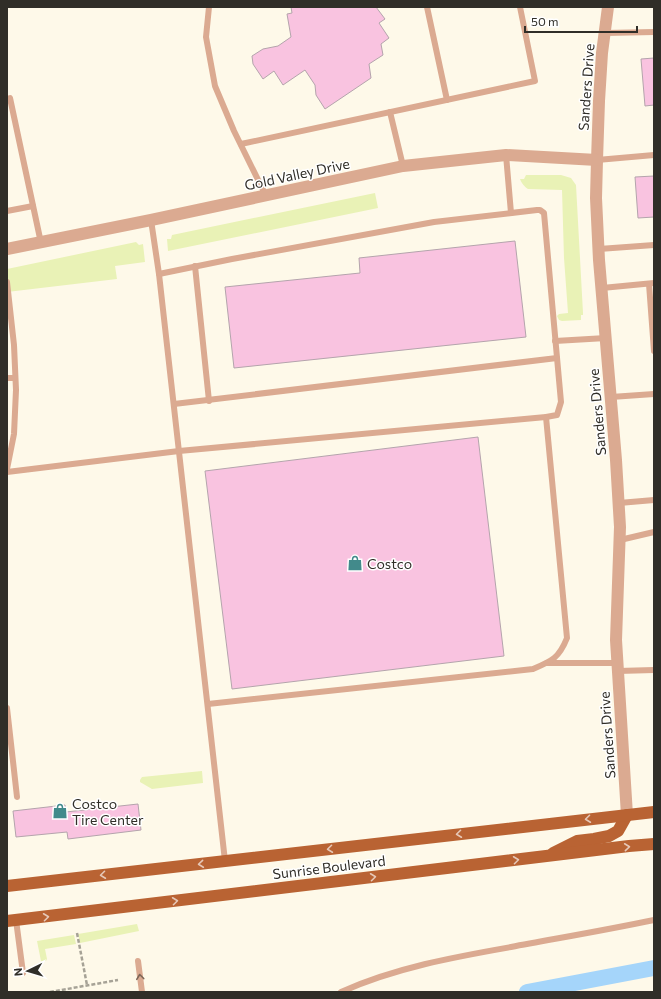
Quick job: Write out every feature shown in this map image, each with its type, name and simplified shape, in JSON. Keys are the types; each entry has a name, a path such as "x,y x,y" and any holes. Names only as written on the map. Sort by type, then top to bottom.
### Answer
{"main road":[{"name":"Sunrise Boulevard","path":"7,886 654,812"},
{"path":"547,856 577,840 609,836 618,831 627,815"},
{"name":"Sunrise Boulevard","path":"12,921 654,844"}],"street":[{"name":"Sanders Drive","path":"608,7 602,53 596,198 619,503 620,540 616,640 627,815"},
{"name":"Gold Valley Drive","path":"7,249 266,196 403,166 506,155 597,160"}],"lane":[{"path":"209,7 206,37 215,86 266,196"},
{"path":"427,7 447,100"},
{"path":"241,144 535,81 520,7"},
{"path":"605,33 654,32"},
{"path":"7,99 10,98 41,243"},
{"path":"390,112 403,166"},
{"path":"506,155 511,213"},
{"path":"597,160 654,155"},
{"path":"7,211 33,206"},
{"path":"7,282 14,345 16,390 14,434 7,471 179,451 557,415 561,402 544,213 540,210 434,222 159,274"},
{"path":"151,220 159,274 225,861"},
{"path":"599,249 654,245"},
{"path":"195,266 209,401"},
{"path":"602,288 652,284 654,351"},
{"path":"555,341 606,338"},
{"path":"174,404 557,358"},
{"path":"7,378 15,378"},
{"path":"611,397 654,394"},
{"path":"208,704 533,669 547,663 557,656 567,638 546,417"},
{"path":"619,503 654,500"},
{"path":"620,540 654,532"},
{"path":"547,663 654,670"},
{"path":"7,712 10,768 17,797"},
{"path":"341,992 360,984 423,964 654,920"},
{"path":"12,921 23,973"},
{"path":"138,961 142,992"}],"path":[{"path":"77,933 87,985"},
{"path":"50,992 118,980"}],"green space":[{"path":"526,175 561,175 571,178 576,185 583,313 583,315 581,315 581,320 562,321 559,320 557,316 559,314 568,313 564,258 562,190 528,189 523,185 520,179 524,179"},
{"path":"375,193 378,208 168,251 167,239 171,239 172,235"},
{"path":"136,242 139,245 143,244 145,262 115,266 117,279 7,292 7,269"},
{"path":"202,771 203,783 152,789 140,782 142,777"},
{"path":"137,924 139,931 80,943 78,934"},
{"path":"74,935 76,944 45,949 47,959 46,961 41,961 37,941"}],"building":[{"path":"291,7 376,7 385,19 379,23 389,38 381,44 383,55 369,64 371,78 325,109 316,95 315,85 305,70 283,85 274,71 263,79 253,64 252,56 263,49 278,46 291,37 287,14 292,13"},
{"path":"654,58 654,105 645,106 641,59"},
{"path":"654,176 654,217 638,218 635,177"},
{"path":"515,241 526,337 234,368 225,287 360,273 359,258"},
{"name":"Costco","path":"478,437 504,656 232,689 205,471"},
{"path":"138,804 141,830 68,839 67,832 16,837 13,811 65,805 66,812"}],"waterway":[{"path":"527,992 654,968"}],"place":[{"name":"Costco","path":"355,563"},
{"name":"Costco Tire Center","path":"60,811"}]}
